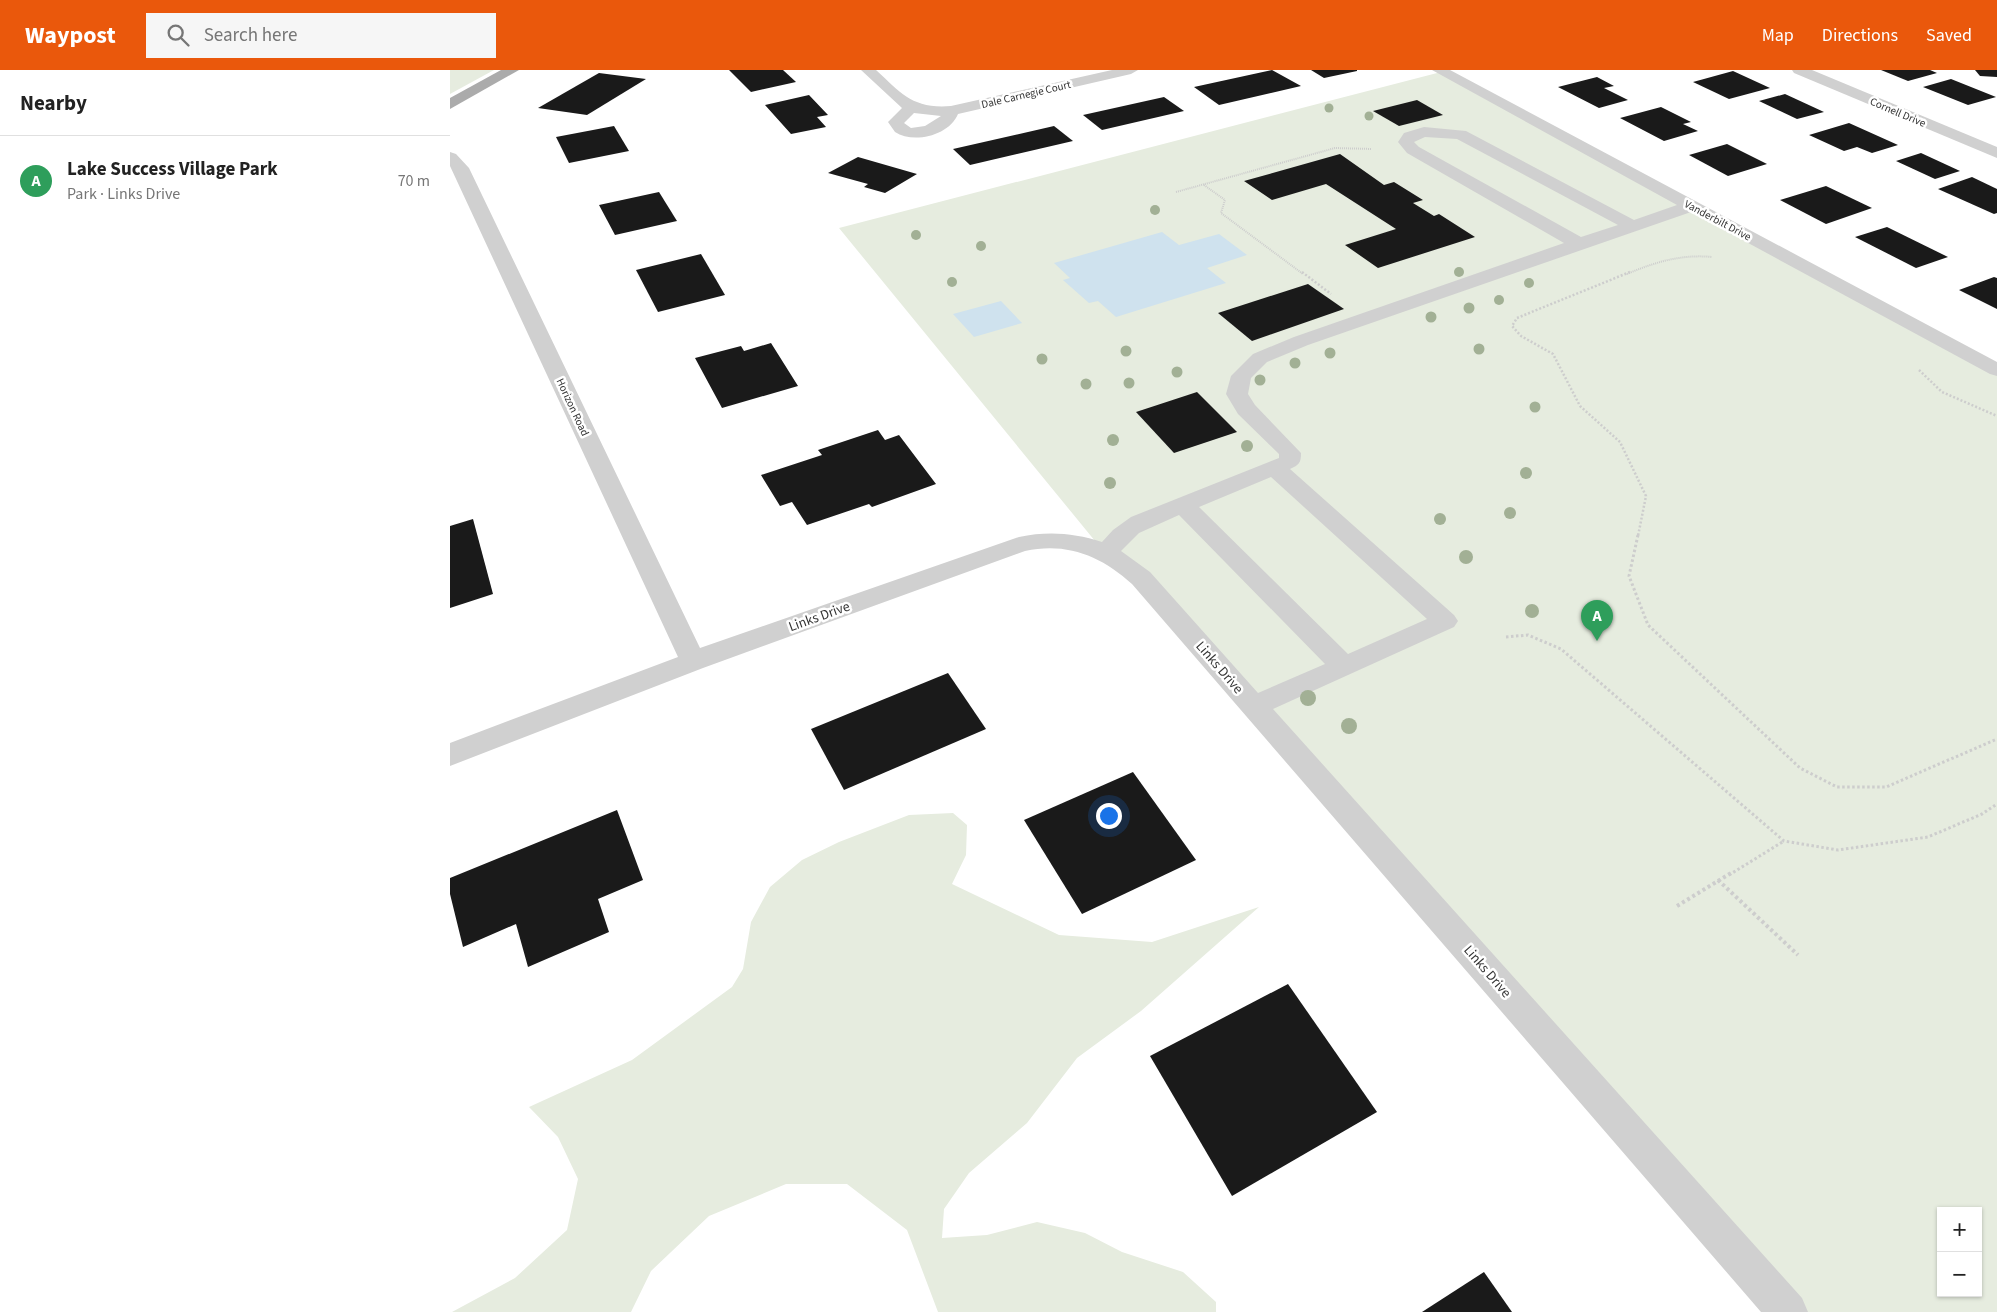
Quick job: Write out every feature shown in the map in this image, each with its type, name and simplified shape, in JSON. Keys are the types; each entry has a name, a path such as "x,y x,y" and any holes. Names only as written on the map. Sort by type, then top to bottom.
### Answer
{"main road":[{"path":"450,104 512,70"}],"street":[{"path":"868,70 910,108 896,122 902,130 910,133 922,132 939,126 950,116 951,111"},
{"name":"Dale Carnegie Court","path":"910,108 926,112 951,111 1130,70"},
{"name":"Vanderbilt Drive","path":"1439,70 1997,370"},
{"name":"Cornell Drive","path":"1799,70 1994,150"},
{"path":"1579,244 1413,150 1406,142 1410,136 1424,132 1460,134 1633,226"},
{"name":"Horizon Road","path":"450,157 461,168 692,661"},
{"path":"1106,554 1115,540 1133,525 1276,469 1290,461 1290,452 1246,409 1237,394 1241,376 1260,358 1364,318 1692,206"},
{"path":"1254,706 1445,621 1276,469"},
{"path":"1183,504 1344,667"},
{"name":"Links Drive","path":"450,755 692,661 1029,542 1054,539 1071,541 1106,554 1126,565 1141,578 1788,1312"}],"path":[{"path":"1176,192 1335,148 1413,150"},
{"path":"1203,184 1225,200 1222,213 1364,318"},
{"path":"1700,255 1673,258 1648,266 1517,318 1512,326 1521,336 1553,354 1580,406 1620,442 1646,496 1629,576 1648,625 1800,768 1837,787 1886,787 1997,739"},
{"path":"1506,637 1528,636 1561,649 1784,841 1838,850 1928,837 1982,814 1997,804"},
{"path":"1677,906 1784,841"},
{"path":"1718,880 1798,955"}],"shaded area":[{"path":"450,70 494,70 450,94"},
{"path":"1441,72 1997,370 1997,1312 1788,1312 1104,552 839,228"},
{"path":"953,813 967,825 966,855 952,884 1059,935 1152,942 1259,907 1141,1011 1077,1058 1027,1123 969,1173 944,1209 942,1238 987,1235 1037,1222 1085,1233 1122,1252 1183,1272 1216,1302 1216,1312 938,1312 907,1230 847,1184 786,1184 709,1216 651,1271 631,1312 452,1312 515,1278 567,1230 578,1179 558,1137 529,1107 632,1060 732,987 743,969 751,922 770,887 802,860 839,842 909,815"}],"water":[{"path":"1162,232 1179,245 1219,234 1247,255 1207,268 1226,283 1116,317 1098,301 1089,303 1063,280 1070,278 1054,263"},
{"path":"1001,301 1022,323 974,337 953,314"}],"building":[{"path":"729,70 783,70 796,82 751,92"},
{"path":"1272,70 1301,86 1219,105 1194,87"},
{"path":"1311,70 1357,70 1357,71 1324,78"},
{"path":"1881,70 1930,70 1937,73 1908,81"},
{"path":"1975,70 1997,70 1997,77 1980,76"},
{"path":"1733,71 1770,88 1729,99 1693,82"},
{"path":"599,73 646,79 587,115 538,108"},
{"path":"1597,77 1614,86 1604,88 1628,100 1599,108 1558,87"},
{"path":"1951,79 1996,97 1968,105 1923,87"},
{"path":"1785,94 1824,112 1797,119 1759,101"},
{"path":"809,95 828,115 817,117 826,127 791,134 765,105"},
{"path":"1164,97 1184,111 1102,130 1083,115"},
{"path":"1417,100 1443,115 1399,126 1373,111"},
{"path":"1661,107 1691,122 1683,124 1698,131 1664,141 1620,118"},
{"path":"1849,123 1898,145 1872,153 1857,147 1844,151 1809,135"},
{"path":"614,126 629,151 569,163 556,137"},
{"path":"1054,126 1073,141 970,165 953,149"},
{"path":"1727,144 1767,164 1728,176 1689,155"},
{"path":"1921,153 1960,171 1935,179 1896,161"},
{"path":"1340,154 1384,185 1394,182 1423,200 1413,203 1434,216 1439,214 1475,237 1378,268 1345,245 1396,229 1326,184 1272,200 1244,181"},
{"path":"858,157 917,174 885,193 864,187 868,184 828,173"},
{"path":"1972,177 1997,189 1997,213 1994,214 1938,189"},
{"path":"1826,186 1872,208 1826,224 1780,200"},
{"path":"659,192 677,221 615,235 599,205"},
{"path":"1887,227 1948,257 1916,268 1855,237"},
{"path":"701,254 725,295 658,312 636,270"},
{"path":"1994,277 1997,278 1997,309 1959,290"},
{"path":"1308,284 1344,309 1252,341 1218,313"},
{"path":"771,343 798,386 722,408 695,358 741,346 744,351"},
{"path":"1197,392 1237,432 1174,453 1136,412"},
{"path":"878,430 885,440 899,435 936,484 872,507 869,504 807,525 792,502 780,506 761,475 822,455 818,450"},
{"path":"473,519 493,594 450,608 450,526"},
{"path":"948,673 986,729 844,790 811,729"},
{"path":"1133,772 1196,860 1082,914 1024,820"},
{"path":"617,810 643,880 598,899 609,932 528,967 516,924 463,947 450,894 450,878"},
{"path":"1288,984 1377,1112 1232,1196 1150,1056"},
{"path":"1484,1272 1512,1312 1422,1312"}],"place":[{"name":"Lake Success Village Park","path":"1597,641"}]}
